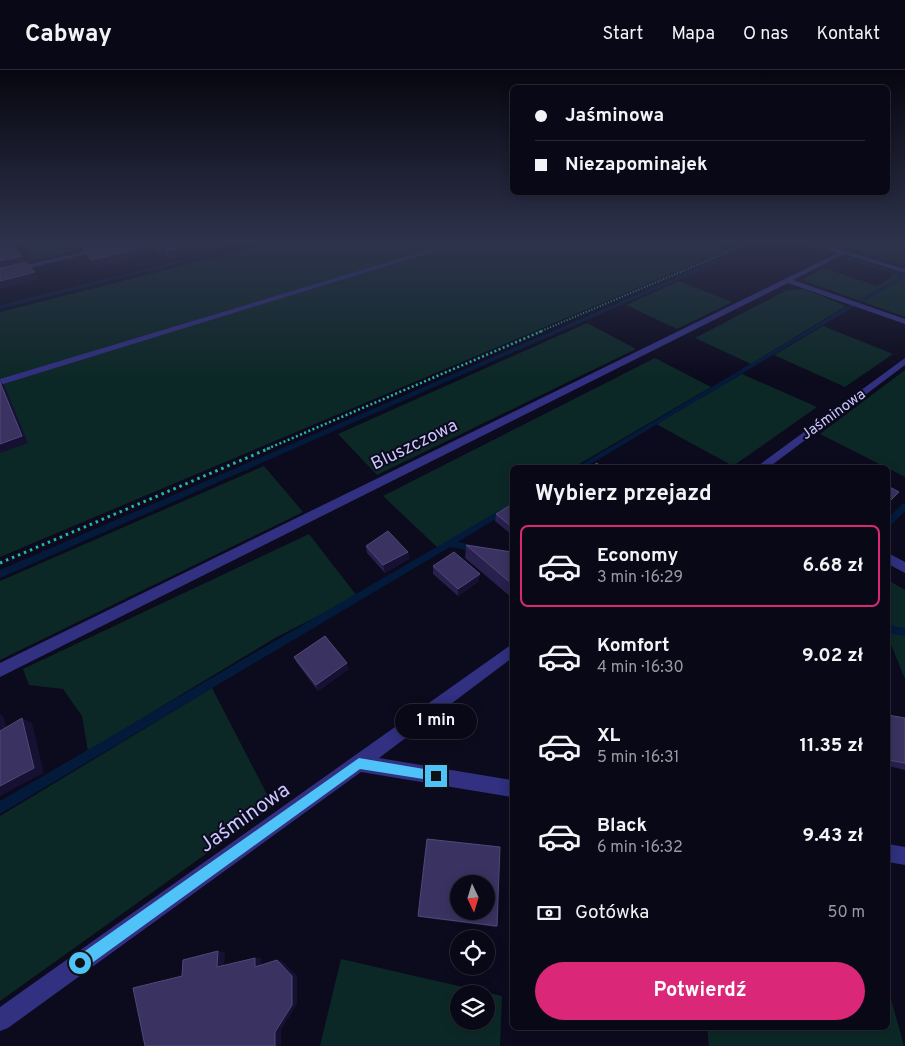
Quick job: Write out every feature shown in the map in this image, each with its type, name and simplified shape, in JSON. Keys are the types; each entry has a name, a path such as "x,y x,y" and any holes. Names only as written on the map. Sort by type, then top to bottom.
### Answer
{"street":[{"path":"0,382 311,288"},
{"name":"Bluszczowa","path":"0,670 589,377 776,288"},
{"path":"808,288 905,322"},
{"name":"Jaśminowa","path":"764,465 905,361"},
{"path":"890,559 905,568"},
{"name":"Jaśminowa","path":"0,1020 359,763 510,651"},
{"path":"359,763 510,789"},
{"path":"890,853 905,856"}],"path":[{"path":"0,563 644,288"}],"green space":[{"path":"96,288 638,288 0,557 0,312"},
{"path":"665,288 696,288 732,302 677,329 626,305"},
{"path":"823,288 905,288 905,317"},
{"path":"804,289 846,306 751,364 695,338 787,290"},
{"path":"587,323 636,349 377,475 338,434"},
{"path":"823,326 893,354 845,387 774,355"},
{"path":"655,358 711,387 577,465 510,465 510,505 438,548 383,496"},
{"path":"905,370 905,477 890,469 890,465 881,465 820,434"},
{"path":"742,374 817,407 734,465 731,465 656,424"},
{"path":"264,466 303,512 0,660 0,581"},
{"path":"309,534 357,596 275,638 88,751 82,716 63,689 29,685 23,669"},
{"path":"890,581 905,590 905,679 890,642"},
{"path":"212,688 273,806 0,1001 0,816"},
{"path":"341,959 454,985 450,985 450,1030 495,1030 495,994 502,996 500,1046 320,1046"},
{"path":"890,995 904,1046 709,1046 707,1030 890,1030"}],"building":[{"path":"0,382 22,436 0,444"},
{"path":"890,487 899,492 890,501"},
{"path":"510,505 510,525 496,514"},
{"path":"388,531 408,552 383,565 366,546"},
{"path":"466,545 510,552 510,582"},
{"path":"454,552 480,574 458,589 433,566"},
{"path":"325,636 347,663 316,685 294,657"},
{"path":"890,715 905,718 905,763 890,760"},
{"path":"22,718 34,768 0,786 0,731"},
{"path":"427,839 500,847 497,926 418,916"},
{"path":"218,951 217,967 255,958 255,967 277,960 292,976 292,1005 275,1032 275,1046 145,1046 133,988 182,976 183,960"}],"waterway":[{"path":"0,307 78,288"},
{"path":"0,574 658,288"},
{"path":"861,301 885,288"},
{"path":"583,465 852,306"},
{"path":"890,521 905,506"},
{"path":"449,543 510,507"},
{"path":"0,808 449,543"},
{"path":"449,543 478,549"},
{"path":"890,629 905,632"}],"route":[{"path":"80,963 359,763 436,776"}]}
